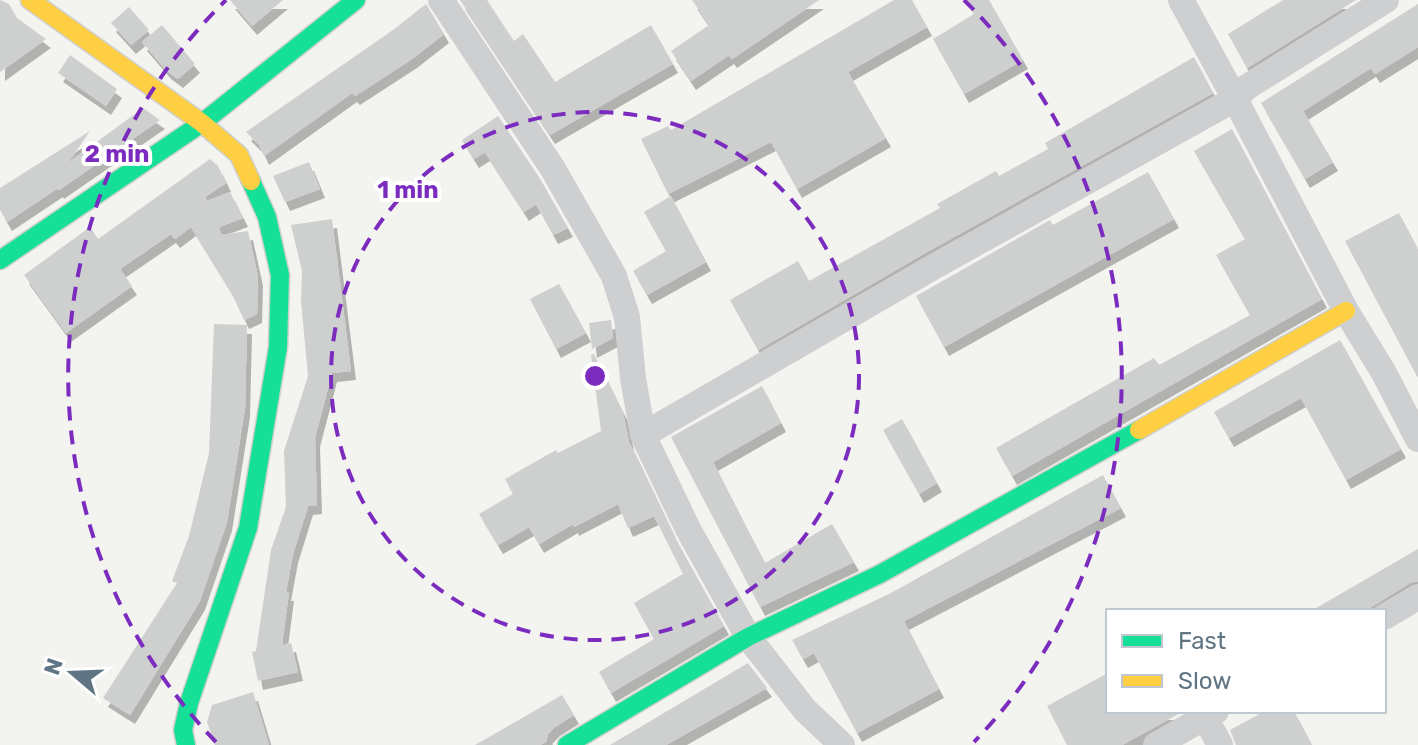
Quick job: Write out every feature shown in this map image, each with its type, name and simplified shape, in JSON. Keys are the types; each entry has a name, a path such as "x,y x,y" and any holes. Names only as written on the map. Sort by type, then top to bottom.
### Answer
{"street":[{"path":"30,0 202,123 239,155 267,217 280,275 278,347 248,528 189,703 183,730 186,745"},
{"path":"0,260 202,123 356,0"},
{"path":"441,0 553,169 614,276 627,317 643,435 688,529 748,637 805,710 842,745"},
{"path":"1181,0 1346,311 1384,373 1418,439"},
{"path":"643,435 935,266 1235,99 1247,87 1386,0"},
{"path":"567,745 748,637 880,574 1346,311"},
{"path":"1386,616 1418,597"},
{"path":"1156,745 1210,714 1220,745"}],"building":[{"path":"0,0 9,4 17,18 46,39 0,72"},
{"path":"230,0 283,0 252,26"},
{"path":"460,0 487,0 514,41 523,34 555,82 651,25 673,64 550,135"},
{"path":"692,0 819,0 732,59 729,55 691,81 671,51 709,25"},
{"path":"894,0 912,0 927,27 848,72 886,138 797,189 771,142 668,194 641,139 668,126 671,130"},
{"path":"966,0 989,0 1023,60 964,94 933,39 974,14"},
{"path":"1283,0 1356,0 1247,68 1228,34"},
{"path":"426,4 444,34 355,96 352,93 264,156 259,145 246,132"},
{"path":"1418,4 1418,47 1375,74 1371,68 1303,111 1333,162 1305,179 1261,103"},
{"path":"129,7 149,30 131,45 111,23"},
{"path":"162,25 195,64 178,79 142,42"},
{"path":"70,55 117,89 106,106 58,73"},
{"path":"1194,57 1213,93 758,350 730,300 798,261 809,281 940,208 937,204 996,171 999,176 1048,149 1045,143"},
{"path":"143,108 160,120 7,222 0,210 0,188 90,131 68,163"},
{"path":"498,116 539,177 568,228 553,235 536,204 524,212 485,152 474,159 462,140"},
{"path":"1232,129 1322,299 1012,476 996,448 1154,358 1159,365 1250,315 1216,255 1245,239 1194,151"},
{"path":"210,159 218,166 226,183 205,197 207,201 230,192 243,218 219,227 221,235 248,231 258,277 257,314 244,320 231,292 191,227 175,239 171,234 120,269 132,286 66,333 24,275 90,227 98,239"},
{"path":"309,162 320,189 285,202 273,176"},
{"path":"1148,172 1174,219 944,347 916,296 1050,220 1053,225"},
{"path":"671,196 706,262 647,295 633,271 666,251 644,212"},
{"path":"1399,213 1418,250 1418,378 1345,241"},
{"path":"332,219 351,371 332,373 315,438 317,505 308,506 293,554 286,592 289,592 282,645 291,643 298,672 258,681 252,652 256,651 271,550 286,507 284,451 308,376 301,301 302,271 291,225"},
{"path":"559,284 586,333 556,349 530,299"},
{"path":"611,320 613,338 592,349 589,323"},
{"path":"214,324 247,325 245,408 227,522 200,601 130,715 103,698 177,583 172,581 189,536 209,453"},
{"path":"1340,340 1401,449 1346,480 1301,398 1229,438 1214,412"},
{"path":"594,354 623,413 629,442 674,536 724,626 611,693 599,672 654,639 634,603 683,574 654,516 628,528 618,504 574,527 573,524 539,544 529,527 498,545 479,514 513,494 505,479 556,450 558,453 601,431 591,355"},
{"path":"762,386 781,423 713,462 745,525 765,563 832,524 854,562 760,607 671,437"},
{"path":"902,419 937,483 919,494 883,430"},
{"path":"1103,475 1121,508 904,621 939,689 857,733 814,653 803,659 792,640 891,593"},
{"path":"1418,549 1418,581 1368,609 1314,609"},
{"path":"748,663 767,688 666,745 610,745"},
{"path":"1106,674 1106,713 1180,713 1122,745 1067,745 1047,706"},
{"path":"253,692 269,745 215,745 207,722 212,705"},
{"path":"562,695 574,715 555,727 548,734 546,742 540,745 475,745"},
{"path":"1261,713 1295,713 1312,745 1236,745 1230,730"}],"traffic: fast":[{"path":"0,260 202,123 356,0"},
{"path":"186,745 183,730 189,703 248,528 278,347 280,275 267,217 251,181"},
{"path":"567,745 748,637 880,574 1139,430"}],"traffic: slow":[{"path":"30,0 202,123 239,155 251,181"},
{"path":"1139,430 1346,311"}]}
